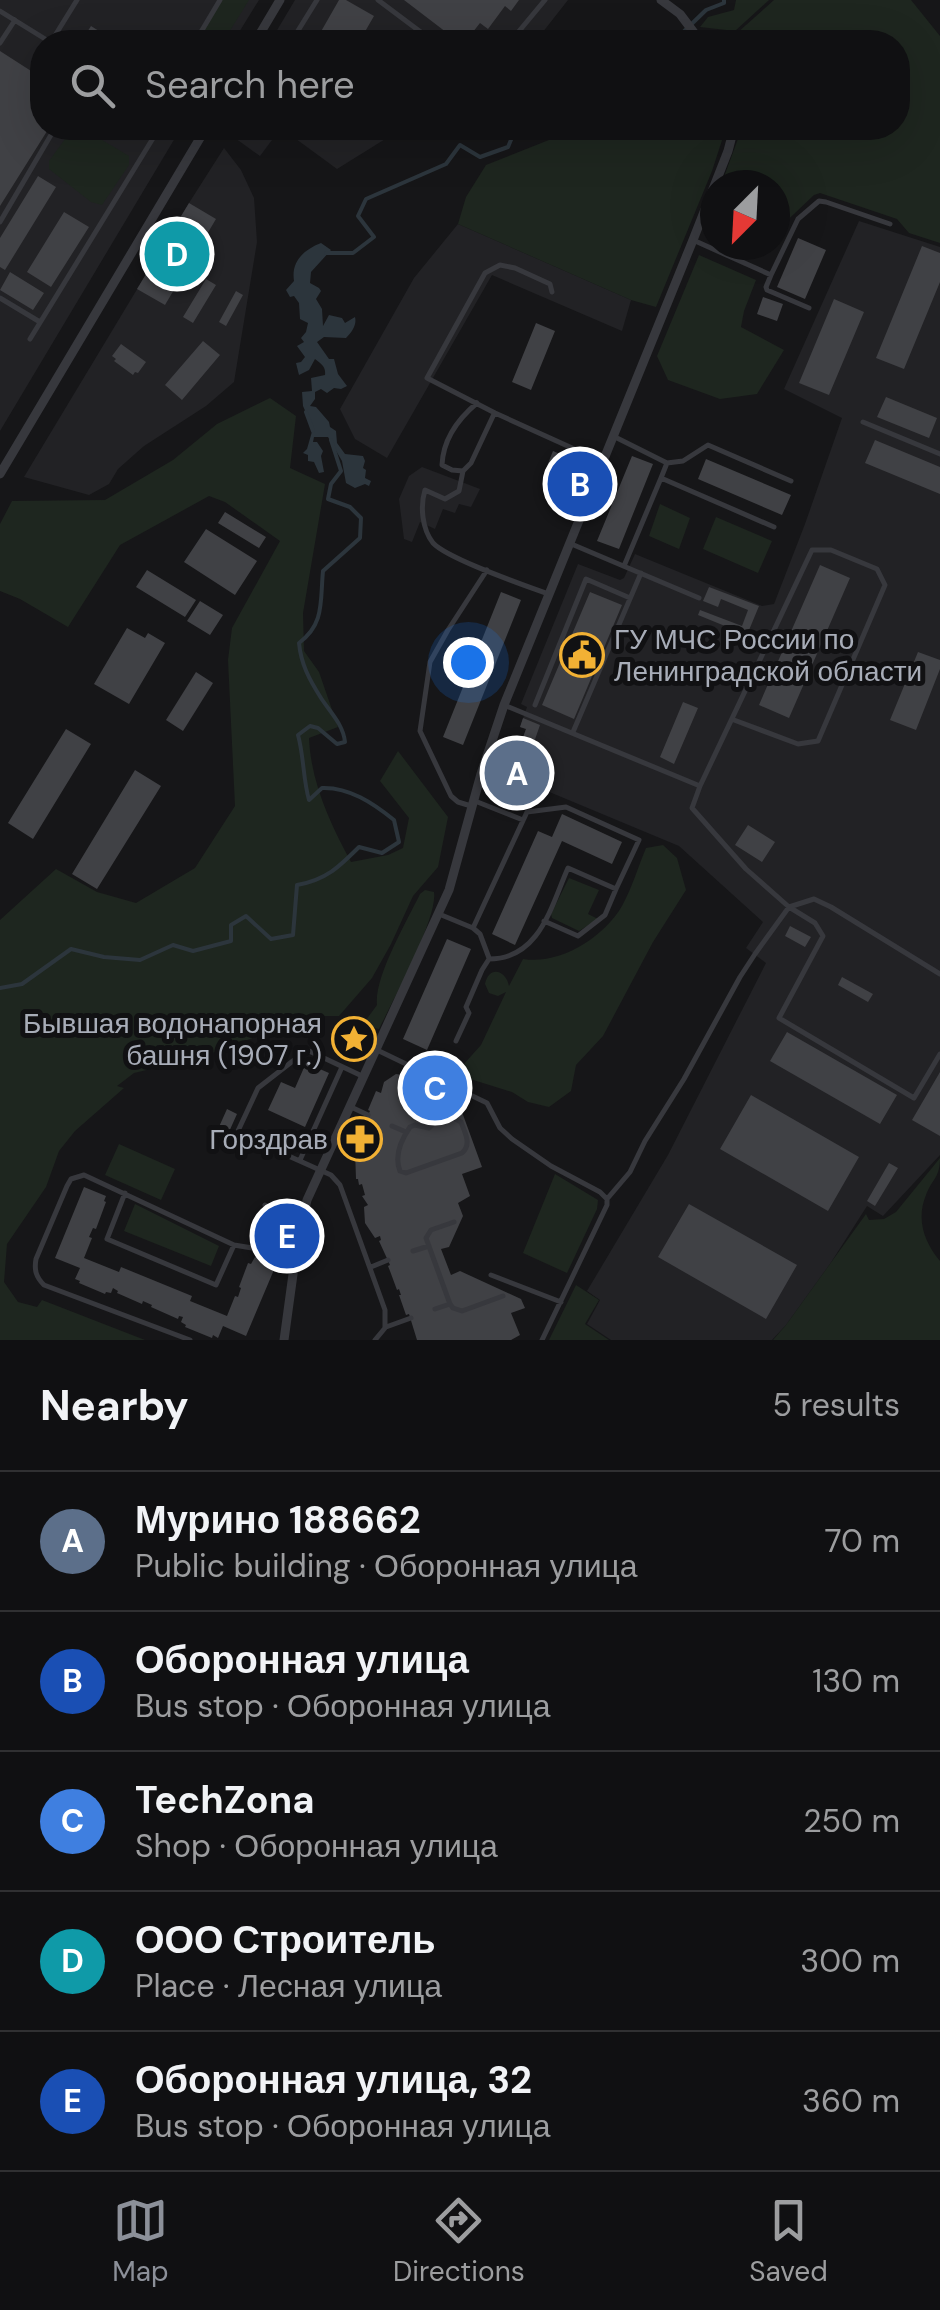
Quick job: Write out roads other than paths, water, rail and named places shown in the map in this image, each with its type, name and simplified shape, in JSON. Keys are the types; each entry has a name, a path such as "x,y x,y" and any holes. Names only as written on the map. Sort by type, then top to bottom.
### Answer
{"street":[{"path":"262,30 280,0"},
{"path":"661,0 680,14 692,30"},
{"path":"0,474 198,140"},
{"path":"284,1340 301,1219 454,877 504,705 731,140"}],"lane":[{"path":"58,30 77,0"},
{"path":"202,30 220,0"},
{"path":"298,30 317,0"},
{"path":"378,0 418,30"},
{"path":"520,30 545,0"},
{"path":"0,12 31,30"},
{"path":"0,43 14,20"},
{"path":"0,222 47,140"},
{"path":"30,339 152,140"},
{"path":"809,308 766,287 798,219 819,201 890,224"},
{"path":"692,240 771,275"},
{"path":"552,292 550,284 515,268 500,265 485,273 427,378 602,462"},
{"path":"0,298 40,322"},
{"path":"463,471 442,465 442,449 462,416 476,403"},
{"path":"495,413 471,463 463,471 459,491 445,500 425,490 423,517 432,542 449,554 548,594"},
{"path":"863,422 940,454"},
{"path":"613,436 667,463 683,462 708,445 791,481"},
{"path":"624,566 667,463"},
{"path":"661,478 774,527"},
{"path":"569,543 699,598"},
{"path":"734,720 798,744 818,741 885,586 877,569 831,550 812,550 692,808 746,869 789,907 815,923 823,936 779,1018 914,1098 940,1054"},
{"path":"487,570 430,662 420,731 451,796 458,802 473,803 523,820"},
{"path":"573,733 641,573"},
{"path":"535,705 586,579 630,598"},
{"path":"504,705 700,786"},
{"path":"474,928 527,812 566,807 639,840 605,915 578,936 544,921"},
{"path":"490,959 500,959 530,944 568,868 616,890"},
{"path":"542,1340 608,1199 630,1172 740,977 789,907 814,900 831,907 940,974"},
{"path":"439,914 474,928 490,959"},
{"path":"456,1041 469,1013 466,1007 490,959"},
{"path":"364,1078 307,1050 258,1088 237,1133 331,1174 340,1184 385,1310 385,1328"},
{"path":"377,1050 487,1103 500,1128 512,1139 608,1199"},
{"path":"300,1160 342,1067"},
{"path":"351,1106 368,1115"},
{"path":"454,1118 461,1122 469,1143 462,1152 406,1173 397,1164 406,1132 412,1126 424,1128 454,1118"},
{"path":"392,1126 406,1132"},
{"path":"190,1340 44,1285 37,1278 36,1259 71,1179 84,1175 234,1245 295,1254"},
{"path":"126,1193 107,1239 216,1285 234,1245"},
{"path":"265,1206 301,1219"},
{"path":"454,1222 427,1233 426,1238 450,1304 462,1311 503,1296"},
{"path":"413,1251 428,1246"},
{"path":"371,1267 388,1260"},
{"path":"491,1274 560,1302"},
{"path":"435,1309 450,1304"},
{"path":"374,1340 385,1328 411,1318"}],"waterway":[{"path":"685,30 706,10 724,0"},
{"path":"326,253 353,253 374,237 358,216 366,199 446,164 460,145 480,157 508,147 511,140"},
{"path":"306,412 313,431"},
{"path":"0,988 22,984 71,949 140,960 173,945 193,951 231,941 231,925 246,916 271,939 293,935 297,885 331,872 359,847 382,853 399,842 394,820 369,802 342,790 322,788 309,800 306,784 298,735 310,726 337,744 345,742 339,724 306,671 299,643 317,620 323,571 360,538 361,518 350,507 328,499 331,484 341,471 331,440"}],"place":[{"name":"ООО Строитель","path":"177,254"},
{"name":"Оборонная улица","path":"580,484"},
{"name":"ГУ МЧС России по Ленинградской области","path":"582,655"},
{"name":"Мурино 188662","path":"517,773"},
{"name":"Бывшая водонапорная башня (1907 г.)","path":"354,1039"},
{"name":"TechZona","path":"435,1088"},
{"name":"Горздрав","path":"360,1139"},
{"name":"Оборонная улица, 32","path":"287,1236"}]}
